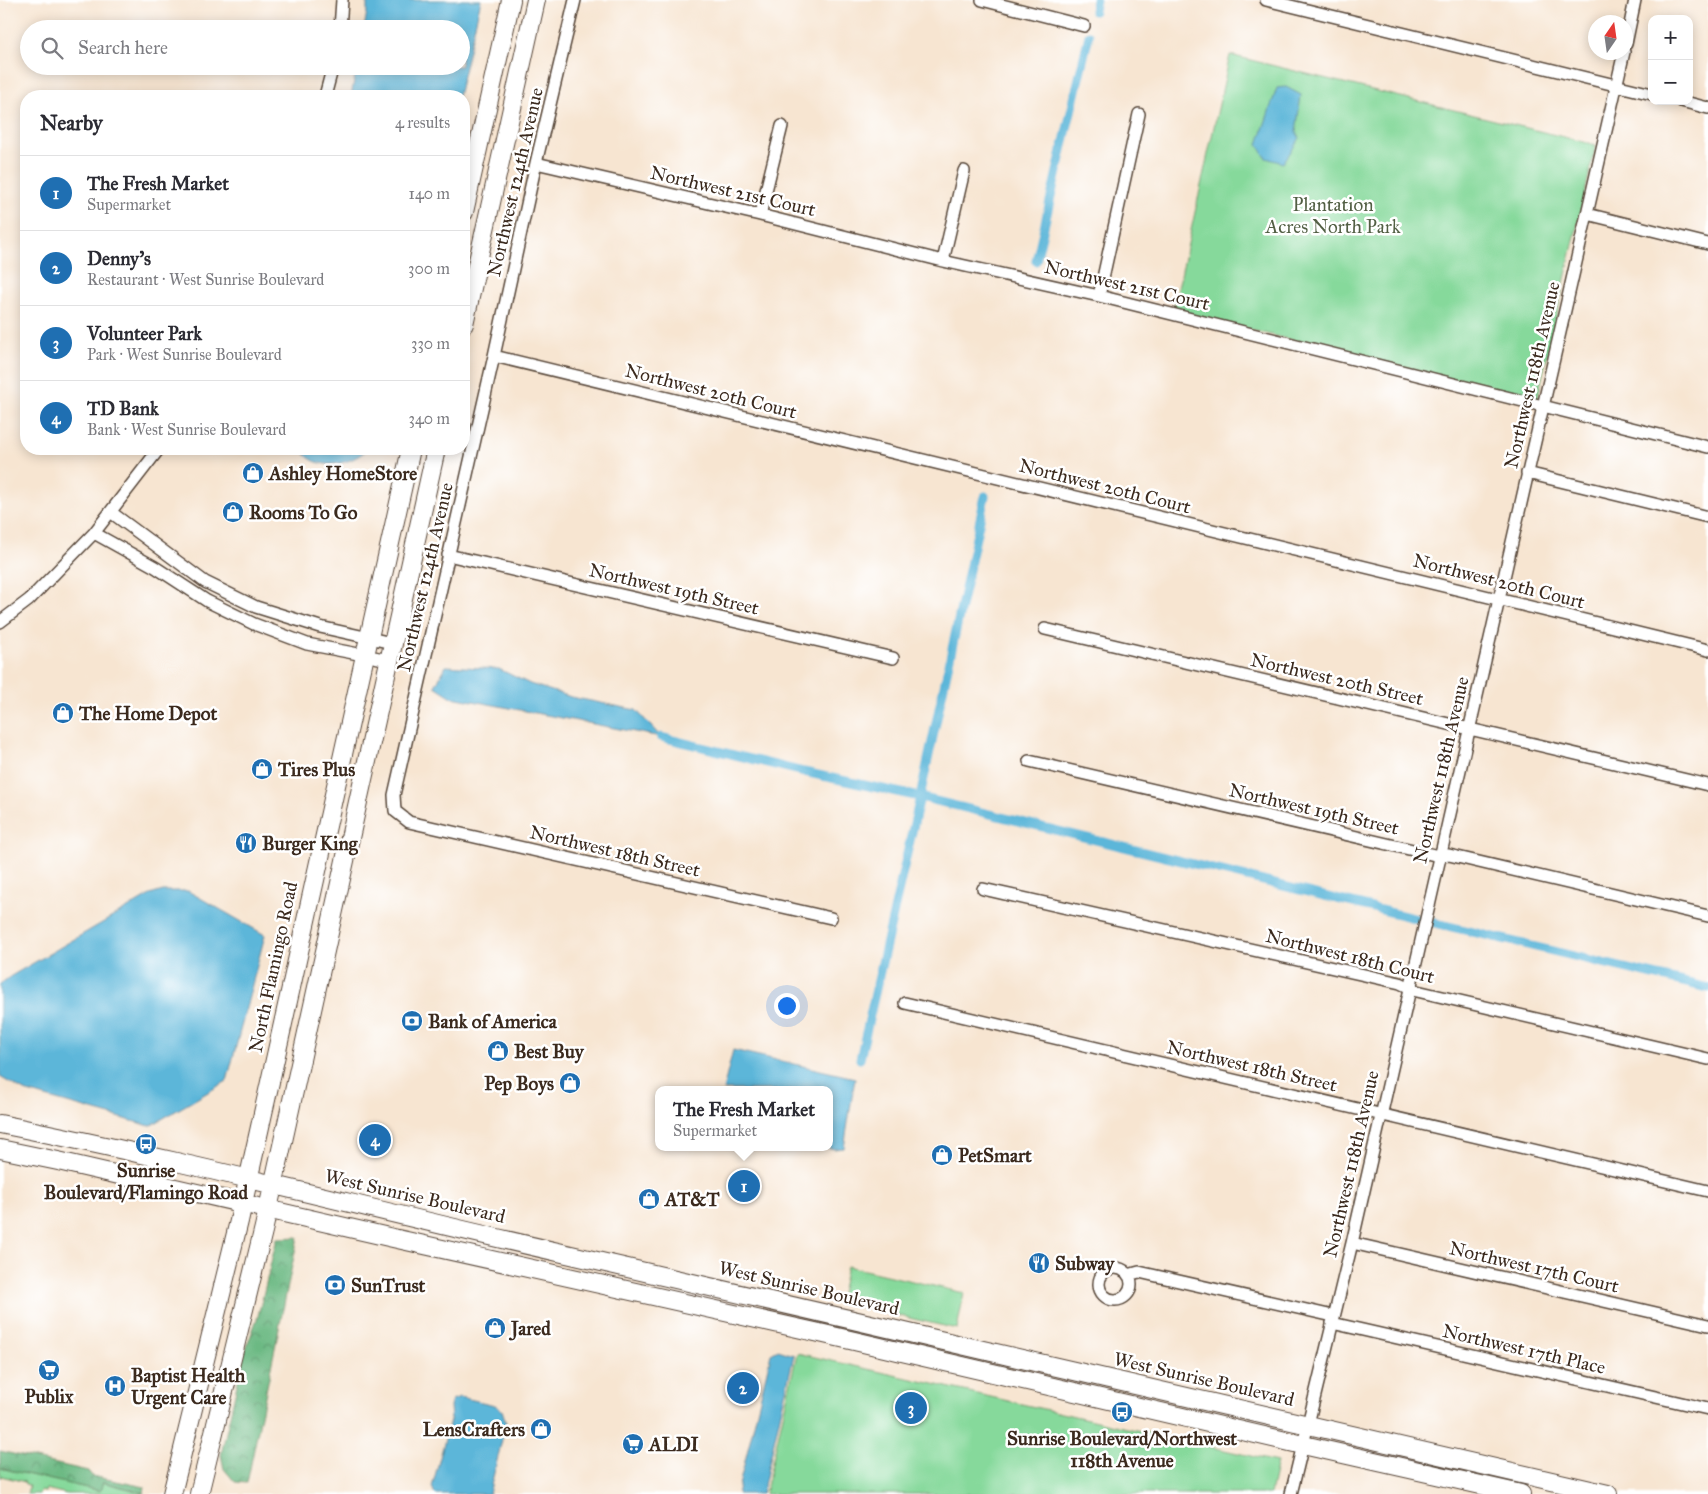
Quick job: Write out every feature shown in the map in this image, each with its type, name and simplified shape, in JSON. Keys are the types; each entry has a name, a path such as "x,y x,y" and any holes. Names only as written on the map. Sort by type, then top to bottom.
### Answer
{"highway":[{"path":"470,185 511,0"},
{"path":"470,297 536,0"},
{"name":"North Flamingo Road","path":"172,1494 243,1203 410,455"},
{"path":"199,1494 268,1208 435,455"},
{"name":"West Sunrise Boulevard","path":"0,1124 248,1178 548,1250 1608,1494"},
{"path":"0,1149 824,1334 1521,1494"}],"street":[{"path":"341,20 342,0"},
{"name":"Northwest 124th Avenue","path":"395,811 394,795 536,164 575,0"},
{"path":"982,0 1084,26"},
{"path":"1266,0 1648,93"},
{"path":"1632,15 1635,0"},
{"name":"Northwest 118th Avenue","path":"1291,1494 1352,1243 1622,60"},
{"path":"327,90 331,75"},
{"path":"1693,104 1708,108"},
{"path":"1099,296 1139,114"},
{"path":"760,215 782,126"},
{"name":"Northwest 21st Court","path":"536,164 760,215 943,261 1099,296 1708,447"},
{"path":"943,261 964,171"},
{"path":"1587,214 1708,244"},
{"name":"Northwest 20th Court","path":"494,356 1708,650"},
{"path":"0,622 29,600 94,533 155,455"},
{"path":"1527,473 1708,517"},
{"path":"112,512 206,582 256,606 320,627 368,638 391,651"},
{"path":"94,533 155,567 207,601 254,624 308,644 364,656 391,651"},
{"name":"Northwest 19th Street","path":"448,555 893,658"},
{"name":"Northwest 20th Street","path":"1045,629 1708,785"},
{"name":"Northwest 19th Street","path":"1029,761 1440,856 1450,855 1708,916"},
{"name":"Northwest 18th Street","path":"395,811 409,822 831,918"},
{"name":"Northwest 18th Court","path":"983,889 1400,983 1417,991 1708,1060"},
{"name":"Northwest 18th Street","path":"905,1003 1708,1191"},
{"name":"Northwest 17th Court","path":"1352,1243 1708,1325"},
{"name":"Northwest 17th Place","path":"1128,1275 1139,1272 1708,1409"}],"green space":[{"name":"Plantation Acres North Park","path":"1230,55 1596,145 1537,400 1173,311"},
{"path":"298,1237 247,1483 235,1482 224,1469 221,1455 244,1354 258,1316 277,1238"},
{"path":"847,1266 964,1293 957,1329 839,1302"},
{"path":"797,1353 1277,1462 1270,1494 765,1494"},
{"path":"0,1451 88,1471 92,1476 145,1487 144,1493 103,1482 100,1491 0,1468"},
{"path":"0,1468 100,1491 102,1482 144,1494 67,1494 46,1489 45,1492 40,1491 39,1494 27,1494 29,1485 25,1484 25,1482 1,1476 0,1478"}],"water":[{"path":"367,0 481,0 470,46 470,20 366,20"},
{"path":"355,75 463,75 459,90 352,90"},
{"path":"1286,87 1301,95 1296,132 1300,138 1283,163 1266,158 1258,144 1277,88"},
{"path":"306,455 361,455 333,464 324,464"},
{"path":"446,666 499,669 530,684 571,697 636,710 661,737 452,697 435,686"},
{"path":"163,891 188,891 265,935 227,1081 150,1126 24,1091 0,1077 0,984 150,895"},
{"path":"733,1050 855,1078 844,1148 833,1149 833,1086 724,1086"},
{"path":"778,1350 794,1355 762,1494 737,1494 771,1354"},
{"path":"460,1397 495,1405 502,1410 506,1423 489,1494 435,1494 432,1487 451,1417 450,1407 452,1400"}],"waterway":[{"path":"1094,11 1096,0"},
{"path":"1036,261 1089,35"},
{"path":"860,1059 920,797 985,496"},
{"path":"661,737 804,772 920,797 1418,919"},
{"path":"1431,922 1708,988"}],"place":[{"name":"Ashley HomeStore","path":"253,473"},
{"name":"Rooms To Go","path":"233,512"},
{"name":"The Home Depot","path":"63,713"},
{"name":"Tires Plus","path":"262,769"},
{"name":"Burger King","path":"246,843"},
{"name":"Bank of America","path":"412,1021"},
{"name":"Best Buy","path":"498,1051"},
{"name":"Pep Boys","path":"570,1083"},
{"name":"TD Bank","path":"375,1140"},
{"name":"Sunrise Boulevard/Flamingo Road","path":"146,1144"},
{"name":"PetSmart","path":"942,1155"},
{"name":"The Fresh Market","path":"744,1186"},
{"name":"AT&T","path":"649,1199"},
{"name":"Subway","path":"1039,1263"},
{"name":"SunTrust","path":"335,1285"},
{"name":"Jared","path":"495,1328"},
{"name":"Publix","path":"49,1370"},
{"name":"Baptist Health Urgent Care","path":"115,1386"},
{"name":"Denny's","path":"743,1388"},
{"name":"Volunteer Park","path":"911,1408"},
{"name":"Sunrise Boulevard/Northwest 118th Avenue","path":"1122,1412"},
{"name":"LensCrafters","path":"541,1429"},
{"name":"ALDI","path":"633,1444"}]}
